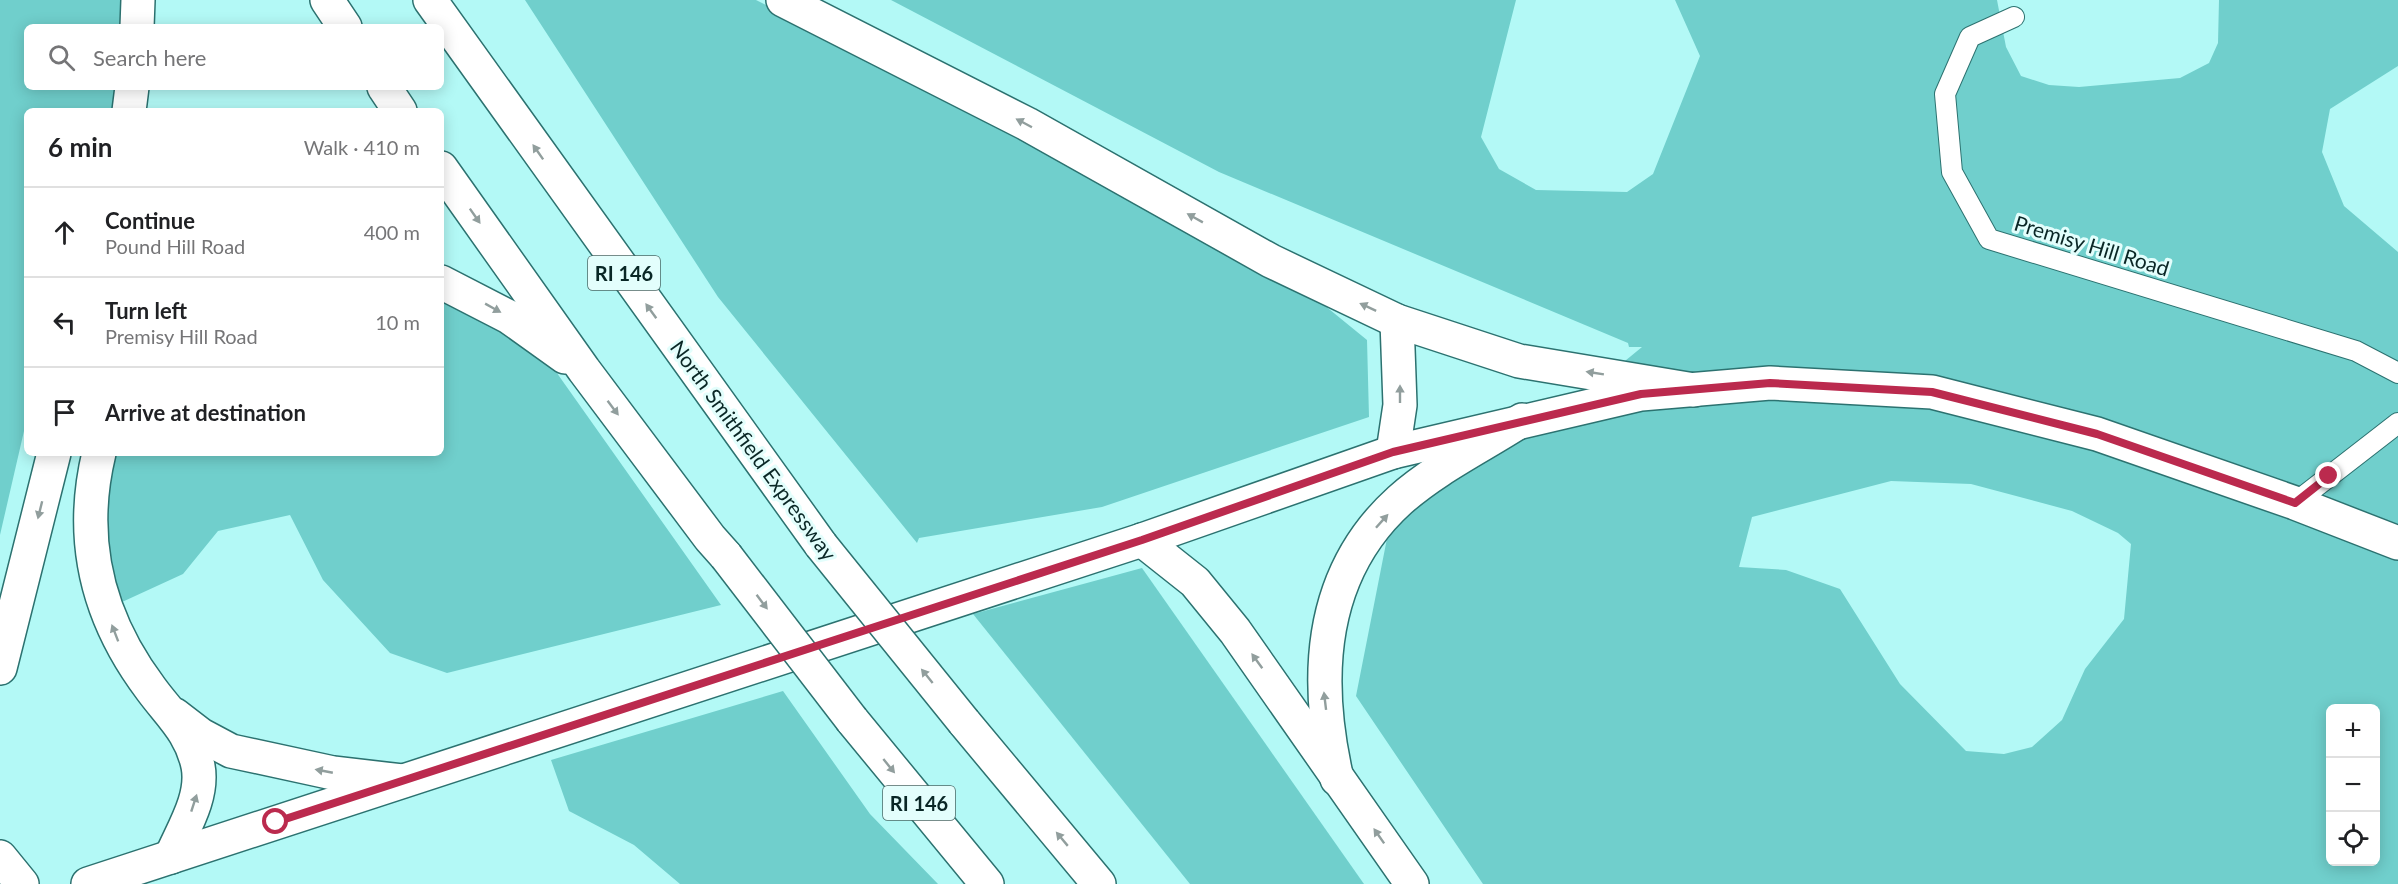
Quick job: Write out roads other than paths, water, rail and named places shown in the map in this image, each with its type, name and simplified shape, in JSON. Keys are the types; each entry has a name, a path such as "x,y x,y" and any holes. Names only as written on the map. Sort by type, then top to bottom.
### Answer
{"main road":[{"path":"137,24 138,0"},
{"path":"327,0 343,24"},
{"name":"North Smithfield Expressway","path":"430,0 821,545 1099,884"},
{"path":"783,0 1027,124 1271,261 1397,321 1519,361 1694,390"},
{"path":"129,108 132,90"},
{"path":"386,90 398,108"},
{"name":"RI 146","path":"444,172 584,370 710,538 852,720 987,884"},
{"path":"444,284 508,317 584,370"},
{"path":"1393,452 1400,405 1397,321"},
{"path":"88,884 1142,540 1393,452 1641,394 1770,383 1932,392 2097,434 2295,503 2398,543"},
{"path":"1337,779 1328,737 1324,669 1337,593 1360,545 1400,501 1440,471 1522,420"},
{"path":"0,668 53,456"},
{"path":"98,456 92,494 92,558 99,589 118,642 152,691 175,715 201,735 231,751 333,773 402,781"},
{"path":"1142,540 1195,582 1235,631 1412,884"},
{"path":"171,857 198,791 198,766 175,715"},
{"path":"0,857 22,884"}],"lane":[{"name":"Premisy Hill Road","path":"2014,17 1970,37 1945,94 1952,172 1989,239 2356,351 2398,373"},
{"path":"2295,503 2398,423"}]}
